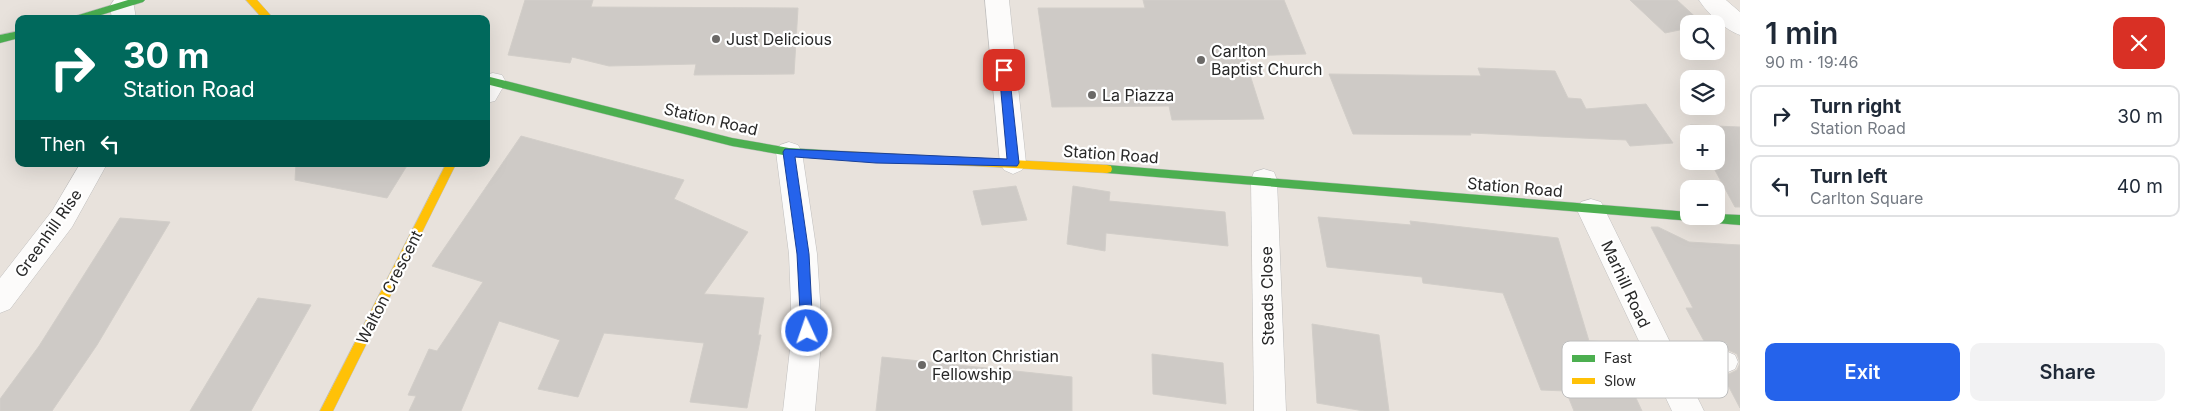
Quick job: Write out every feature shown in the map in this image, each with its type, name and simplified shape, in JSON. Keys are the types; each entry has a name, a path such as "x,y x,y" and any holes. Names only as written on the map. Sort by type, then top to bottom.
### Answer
{"street":[{"path":"251,0 265,15"},
{"path":"997,0 1013,163"},
{"path":"1712,0 1740,26"},
{"path":"95,15 129,8"},
{"path":"0,39 15,35"},
{"name":"Station Road","path":"490,85 732,142 788,152 876,158 1013,163 1264,180 1591,210 1740,220"},
{"path":"788,152 803,254 807,331 799,411"},
{"name":"Greenhill Rise","path":"0,300 62,219 92,167"},
{"name":"Walton Crescent","path":"326,411 449,167"},
{"name":"Steads Close","path":"1264,180 1270,411"},
{"name":"Marhill Road","path":"1591,210 1654,341"},
{"name":"Marhill Road","path":"1682,398 1688,411"}],"building":[{"path":"525,0 593,0 591,7 798,8 794,74 694,75 696,64 609,66 572,57 570,63 508,55"},
{"path":"1143,0 1284,0 1306,54 1244,56 1264,119 1172,120 1169,106 1052,107 1038,8 1145,8"},
{"path":"1630,0 1677,0 1693,15 1680,15 1680,30 1665,33"},
{"path":"1478,68 1555,71 1568,98 1581,99 1586,109 1646,104 1673,143 1630,146 1626,140 1470,133 1471,135 1353,134 1329,74 1481,76"},
{"path":"1725,126 1740,127 1740,207 1735,207 1725,189 1725,180 1720,180 1715,170 1725,170"},
{"path":"521,136 684,180 674,199 748,232 704,294 764,298 758,335 761,335 747,408 690,402 704,343 604,333 578,397 538,389 560,340 499,321 461,411 409,411 416,396 408,395 429,349 437,351 483,282 432,266"},
{"path":"296,167 406,167 387,198 295,180"},
{"path":"1016,186 1027,220 982,225 973,191"},
{"path":"1073,186 1110,192 1109,201 1225,212 1228,246 1106,233 1105,251 1067,244"},
{"path":"1318,217 1411,225 1410,221 1558,238 1589,341 1562,341 1562,391 1541,390 1503,293 1423,283 1422,277 1327,267"},
{"path":"120,218 170,222 97,345 52,411 0,411 0,399 39,346"},
{"path":"1651,227 1658,227 1689,242 1740,245 1740,363 1737,354 1728,350 1728,341 1704,341 1686,308 1693,308"},
{"path":"258,298 311,305 251,411 190,411"},
{"path":"1312,324 1379,335 1389,411 1364,411 1317,403"},
{"path":"1152,354 1223,363 1226,404 1153,394"},
{"name":"Carlton Christian Fellowship","path":"882,357 1072,377 1072,411 876,411"},
{"path":"1740,363 1740,408 1728,385 1728,374 1737,370"},
{"path":"1569,398 1636,398 1642,411 1574,411"}],"traffic: fast":[{"path":"89,15 140,0"},
{"path":"0,39 15,35"},
{"path":"490,81 732,142 789,152 840,155"},
{"path":"1107,169 1740,220"}],"traffic: slow":[{"path":"251,0 265,15"},
{"path":"840,155 1107,169"},
{"path":"326,411 449,167"}],"place":[{"name":"Just Delicious","path":"716,39"},
{"name":"Carlton Baptist Church","path":"1201,60"},
{"name":"La Piazza","path":"1092,95"},
{"name":"Carlton Christian Fellowship","path":"922,365"}],"route":[{"path":"807,331 803,254 788,152 876,158 1013,163 1004,70"}]}
